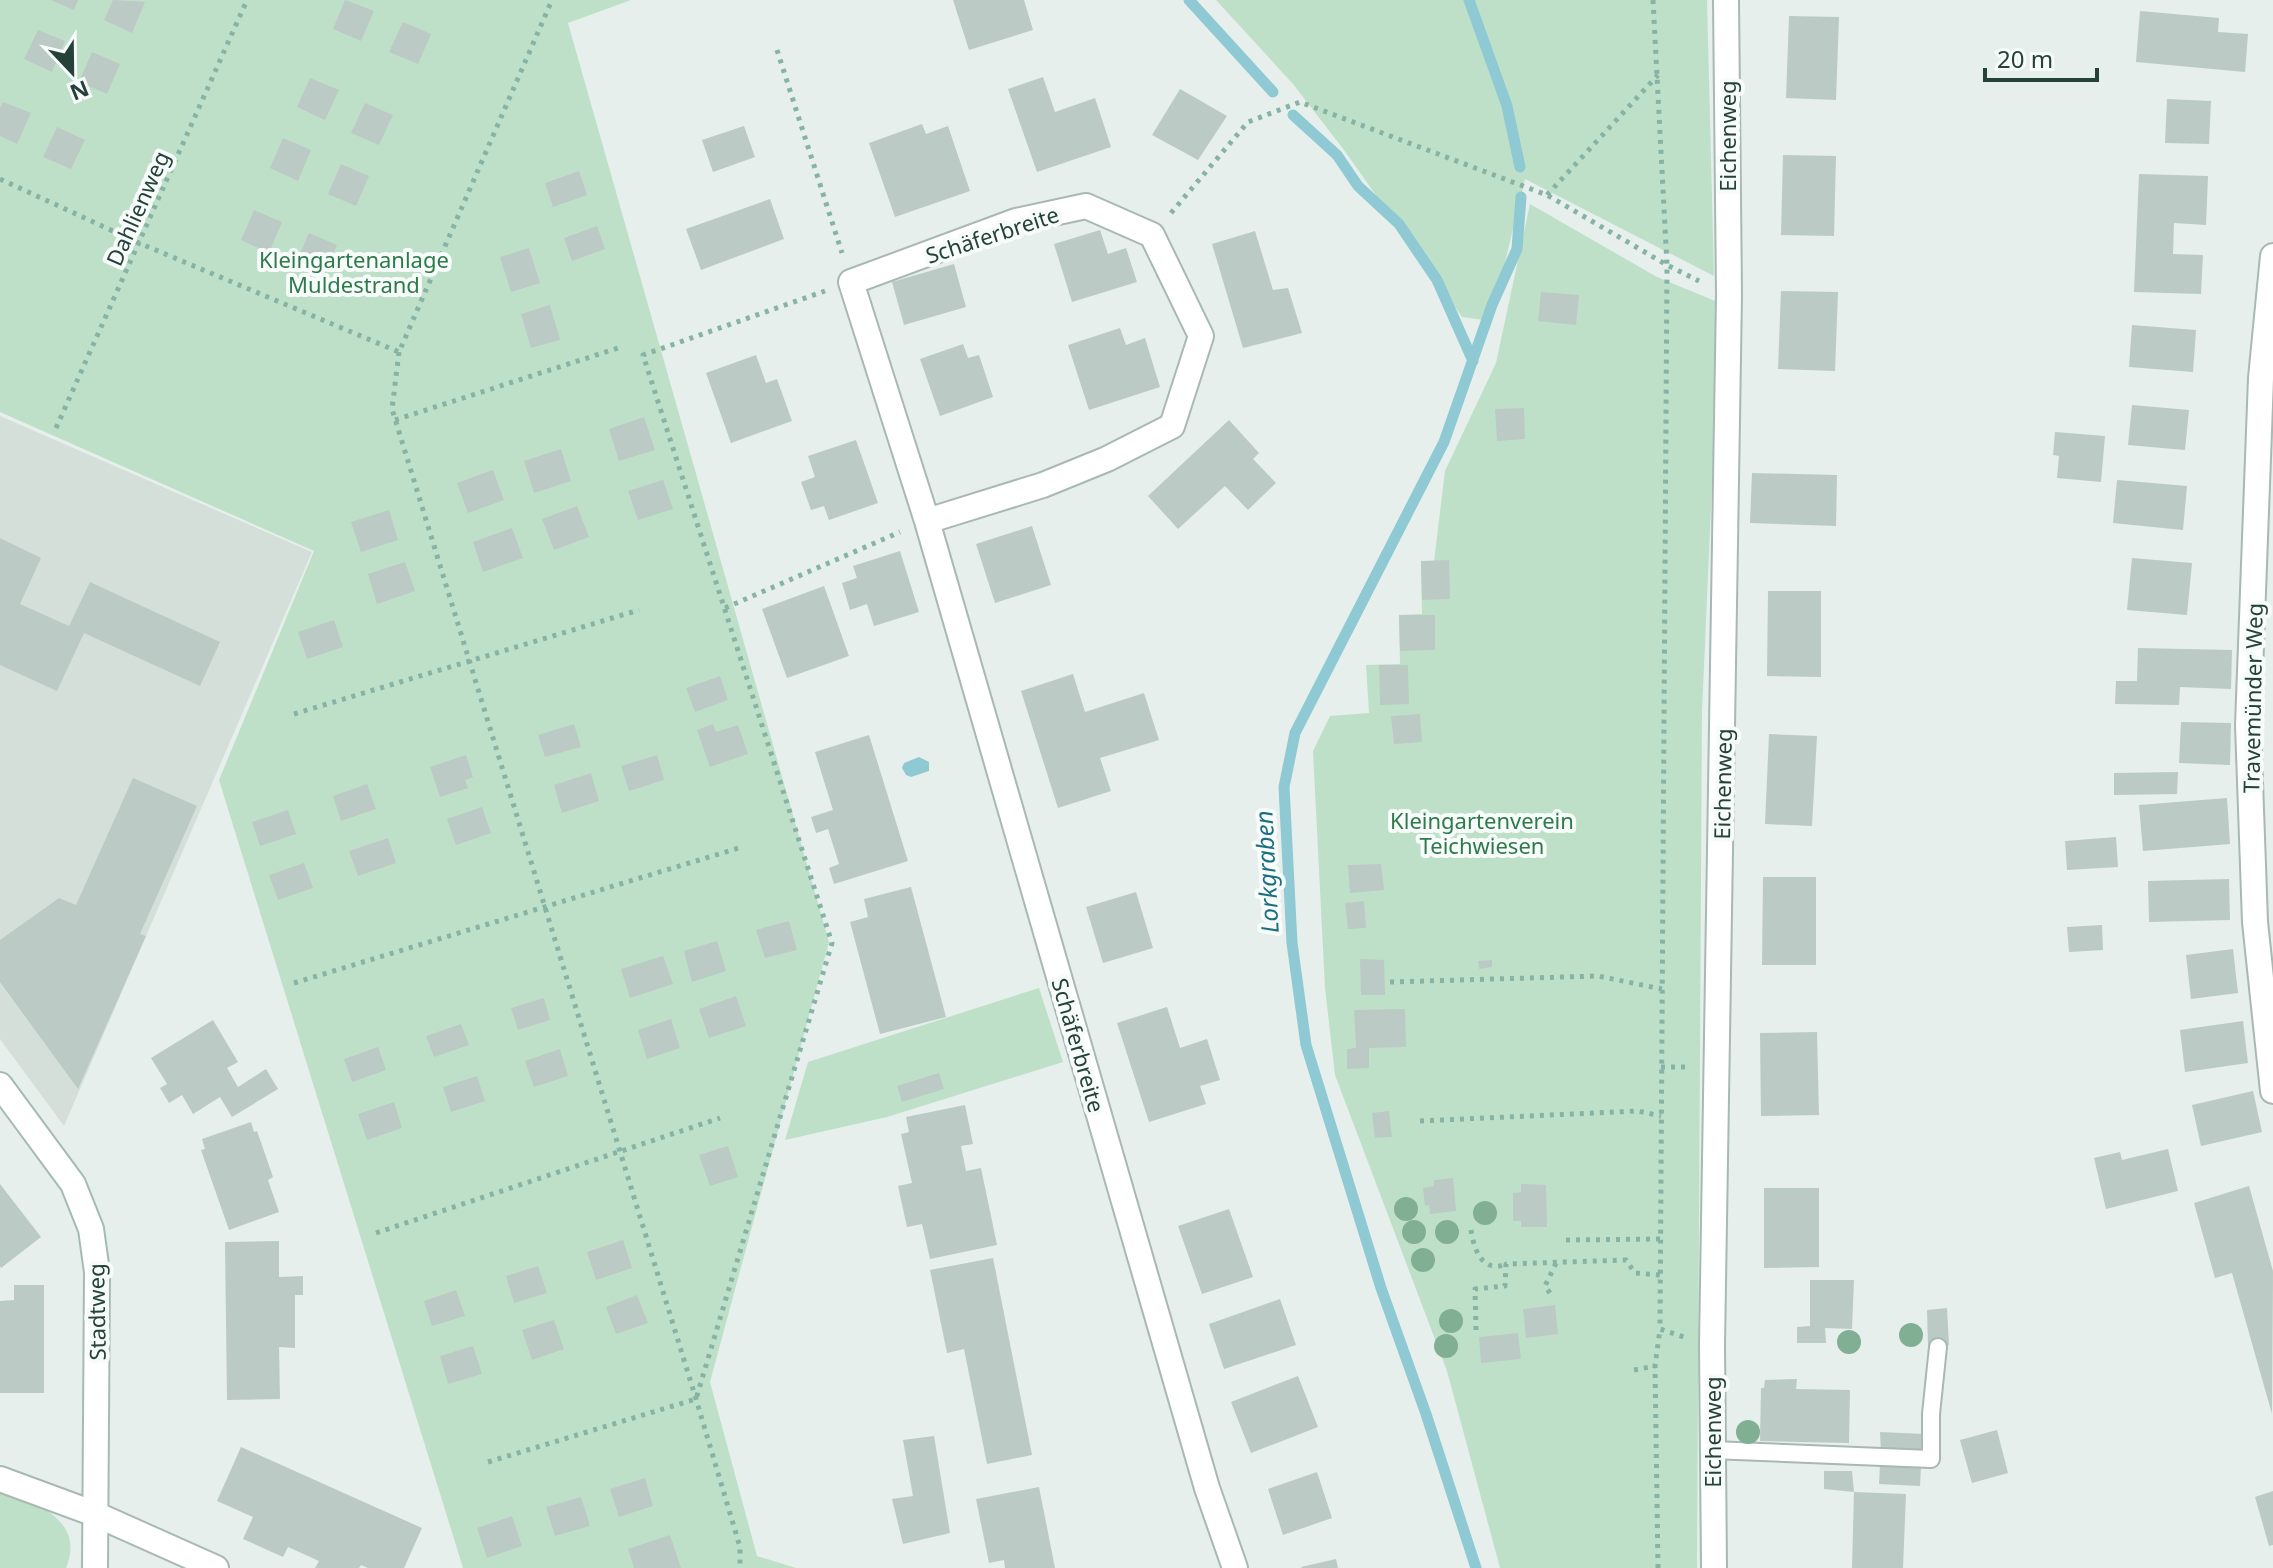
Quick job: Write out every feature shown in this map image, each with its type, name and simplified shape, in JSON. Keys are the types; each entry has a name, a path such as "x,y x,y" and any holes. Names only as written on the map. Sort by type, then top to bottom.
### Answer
{"street":[{"name":"Eichenweg","path":"1714,1568 1712,1345 1729,295 1726,0"},
{"name":"Schäferbreite","path":"1152,235 1086,206 1016,221 851,282 927,521 1207,1488 1235,1568"},
{"path":"927,521 1043,485 1107,459 1172,426 1201,336 1152,235"},
{"name":"Travemünder Weg","path":"2273,256 2261,378 2248,725 2255,922 2273,1091"},
{"name":"Stadtweg","path":"0,1085 73,1184 91,1229 97,1272 95,1568"},
{"path":"0,1479 95,1514 216,1568"}],"lane":[{"path":"1712,1450 1931,1459 1931,1414 1938,1347"}],"path":[{"name":"Dahlienweg","path":"56,428 247,0"},
{"path":"552,0 399,352 392,409 696,1399 740,1547 740,1568"},
{"path":"1653,0 1667,265 1660,1329 1655,1366 1658,1568"},
{"path":"696,1399 832,943 643,355 851,282 777,50"},
{"path":"1547,195 1658,75"},
{"path":"1152,235 1248,122 1300,102 1547,195 1667,265 1729,295"},
{"path":"0,179 139,243 399,352"},
{"path":"395,420 618,348"},
{"path":"725,608 927,521"},
{"path":"294,714 639,610"},
{"path":"294,983 742,847"},
{"path":"1390,982 1598,976 1662,989"},
{"path":"1420,1121 1638,1111 1661,1116"},
{"path":"376,1233 720,1118"},
{"path":"1471,1230 1475,1252 1488,1265 1626,1260 1635,1273 1660,1275"},
{"path":"1566,1240 1660,1239"},
{"path":"1550,1293 1545,1286 1556,1262"},
{"path":"1476,1330 1475,1289 1505,1286 1506,1264"},
{"path":"1660,1329 1712,1345"},
{"path":"1634,1370 1655,1366"},
{"path":"488,1462 696,1399"}],"shaded area":[{"path":"0,416 312,552 64,1126 0,1039"}],"green space":[{"name":"Kleingartenanlage Muldestrand","path":"0,0 631,0 568,23 829,942 710,1382 757,1556 796,1568 463,1568 219,780 314,551 0,412"},
{"path":"1216,0 1707,0 1714,276 1525,179 1491,321 1462,317 1344,150 1293,84"},
{"name":"Kleingartenverein Teichwiesen","path":"1530,204 1657,277 1720,303 1702,712 1697,1568 1500,1568 1447,1371 1335,1075 1325,988 1313,751 1330,716 1369,713 1366,665 1400,664 1399,615 1422,614 1421,561 1434,561 1445,471 1496,363"},
{"path":"1039,988 1063,1062 887,1117 785,1140 808,1062"},
{"path":"0,1488 41,1507 63,1525 69,1537 70,1551 66,1568 0,1568"}],"water":[{"path":"919,757 929,762 929,771 911,777 906,775 902,768 904,763"}],"building":[{"path":"51,0 78,0 74,10"},
{"path":"113,0 145,2 132,33 104,20"},
{"path":"345,0 374,11 361,41 333,29"},
{"path":"953,0 1024,0 1033,30 969,50"},
{"path":"2140,11 2219,18 2218,32 2248,34 2245,72 2136,62"},
{"path":"1789,16 1839,17 1836,100 1786,98"},
{"path":"403,22 431,34 418,64 389,52"},
{"path":"38,30 65,41 52,72 24,59"},
{"path":"92,52 120,64 107,94 79,82"},
{"path":"1043,77 1055,112 1095,98 1111,147 1037,172 1008,89"},
{"path":"310,78 339,90 325,120 297,107"},
{"path":"1180,89 1227,116 1198,160 1152,135"},
{"path":"2167,99 2211,101 2209,144 2165,143"},
{"path":"3,102 31,113 17,144 0,136 0,108"},
{"path":"365,103 393,115 379,145 351,133"},
{"path":"922,124 926,134 948,126 970,191 895,217 869,143"},
{"path":"744,126 755,157 713,172 702,140"},
{"path":"57,127 85,140 71,169 43,157"},
{"path":"283,138 311,150 298,181 270,168"},
{"path":"1783,155 1836,156 1834,236 1781,235"},
{"path":"341,164 369,176 356,206 328,194"},
{"path":"579,171 587,195 553,207 545,183"},
{"path":"2139,174 2208,176 2206,225 2174,223 2173,254 2203,255 2201,294 2134,292"},
{"path":"770,199 784,239 701,270 686,229"},
{"path":"254,210 282,222 269,253 241,240"},
{"path":"597,226 605,249 572,261 564,238"},
{"path":"1100,230 1108,254 1126,248 1137,282 1072,302 1054,244"},
{"path":"1255,231 1273,290 1288,288 1302,333 1243,348 1212,244"},
{"path":"309,233 337,245 324,276 296,263"},
{"path":"529,248 540,283 511,292 500,257"},
{"path":"954,264 966,307 904,325 892,282"},
{"path":"1781,291 1838,292 1835,371 1778,369"},
{"path":"1541,292 1579,295 1576,325 1538,321"},
{"path":"550,305 560,340 531,348 521,314"},
{"path":"2132,325 2196,330 2193,372 2129,367"},
{"path":"1120,328 1126,345 1145,338 1160,387 1089,410 1068,345"},
{"path":"963,344 968,358 979,355 993,397 940,416 920,359"},
{"path":"756,355 766,383 777,379 792,421 731,443 706,373"},
{"path":"2132,405 2189,410 2185,450 2128,445"},
{"path":"1524,408 1525,439 1497,441 1495,409"},
{"path":"644,417 655,450 619,461 609,429"},
{"path":"1229,420 1259,453 1253,459 1276,483 1248,510 1225,486 1178,529 1148,496"},
{"path":"2055,432 2105,436 2101,482 2057,478 2059,456 2053,455"},
{"path":"856,440 878,503 829,520 824,506 811,510 801,482 815,477 808,456"},
{"path":"561,449 571,481 534,493 524,461"},
{"path":"493,470 504,500 468,513 457,483"},
{"path":"1752,473 1837,475 1836,526 1750,523"},
{"path":"663,480 673,509 638,520 628,491"},
{"path":"2117,480 2187,486 2183,530 2113,523"},
{"path":"577,506 589,537 554,550 542,519"},
{"path":"389,510 398,540 361,552 351,522"},
{"path":"1032,526 1051,585 995,603 976,544"},
{"path":"512,528 523,558 483,572 473,542"},
{"path":"0,538 41,558 20,604 69,626 90,582 220,642 200,686 84,633 57,691 0,665"},
{"path":"900,551 919,612 874,626 867,604 850,610 842,583 857,578 853,566"},
{"path":"2132,558 2192,563 2187,615 2127,610"},
{"path":"1449,560 1450,599 1422,600 1421,561"},
{"path":"405,562 415,591 377,604 368,574"},
{"path":"824,586 849,656 787,678 762,609"},
{"path":"1768,591 1821,591 1821,677 1767,676"},
{"path":"1399,615 1435,615 1435,650 1400,651"},
{"path":"334,620 343,647 307,659 298,632"},
{"path":"2138,648 2232,650 2231,689 2180,687 2179,705 2115,704 2116,681 2137,681"},
{"path":"1379,665 1408,665 1409,704 1380,705"},
{"path":"1073,674 1085,712 1144,693 1159,740 1100,758 1111,791 1058,808 1021,691"},
{"path":"720,676 728,700 695,712 686,688"},
{"path":"1420,714 1422,742 1394,744 1391,716"},
{"path":"2181,722 2231,723 2230,765 2179,763"},
{"path":"574,724 581,747 545,757 538,735"},
{"path":"713,724 716,732 738,725 748,754 710,767 697,730"},
{"path":"1769,734 1817,736 1812,826 1765,824"},
{"path":"869,735 908,861 834,884 829,868 839,864 828,829 816,833 811,817 833,810 815,752"},
{"path":"466,755 473,777 465,780 468,788 440,797 430,767"},
{"path":"657,755 664,780 629,791 621,766"},
{"path":"2178,772 2177,794 2114,795 2114,773"},
{"path":"591,773 599,801 562,813 554,785"},
{"path":"133,778 197,806 140,934 146,936 78,1089 0,982 0,940 59,898 76,905"},
{"path":"367,784 376,809 341,821 333,796"},
{"path":"2227,798 2230,844 2143,851 2139,805"},
{"path":"482,807 491,833 456,845 447,819"},
{"path":"288,810 296,834 260,846 252,822"},
{"path":"2116,837 2118,867 2067,870 2065,841"},
{"path":"388,838 396,863 358,876 349,851"},
{"path":"304,863 313,888 278,900 269,875"},
{"path":"1381,864 1384,890 1350,893 1348,865"},
{"path":"1763,877 1816,877 1816,965 1762,965"},
{"path":"2229,879 2230,920 2149,922 2148,881"},
{"path":"911,887 946,1017 880,1034 850,922 868,917 864,899"},
{"path":"1136,892 1153,948 1103,963 1086,907"},
{"path":"1364,901 1366,928 1348,929 1345,903"},
{"path":"789,921 797,950 765,958 756,930"},
{"path":"2102,925 2103,950 2069,952 2067,927"},
{"path":"717,941 726,971 692,982 684,951"},
{"path":"2233,949 2238,993 2191,999 2186,955"},
{"path":"663,956 673,984 630,998 621,969"},
{"path":"1360,959 1384,960 1385,995 1361,995"},
{"path":"1492,960 1492,967 1479,969 1478,961"},
{"path":"736,996 746,1026 709,1038 699,1009"},
{"path":"544,998 550,1020 518,1030 511,1008"},
{"path":"1167,1007 1180,1048 1207,1039 1220,1080 1200,1086 1206,1104 1149,1122 1117,1023"},
{"path":"1405,1009 1406,1047 1369,1048 1369,1068 1347,1069 1347,1049 1356,1048 1354,1010"},
{"path":"671,1019 680,1048 647,1059 638,1030"},
{"path":"213,1020 238,1062 227,1068 238,1087 266,1069 278,1089 232,1117 220,1097 193,1114 182,1095 169,1103 160,1088 167,1084 151,1058"},
{"path":"2243,1021 2248,1063 2185,1072 2180,1030"},
{"path":"461,1024 469,1045 434,1057 426,1036"},
{"path":"1817,1032 1819,1115 1761,1116 1760,1033"},
{"path":"378,1047 386,1070 352,1082 344,1059"},
{"path":"560,1049 568,1076 534,1087 525,1061"},
{"path":"939,1073 944,1089 902,1102 897,1086"},
{"path":"477,1076 485,1101 451,1112 443,1087"},
{"path":"2253,1091 2262,1132 2201,1146 2192,1105"},
{"path":"394,1102 402,1128 367,1140 358,1114"},
{"path":"965,1105 973,1144 961,1146 966,1171 981,1168 997,1245 930,1259 922,1224 907,1227 898,1186 912,1183 901,1134 909,1132 906,1117"},
{"path":"1389,1111 1392,1137 1375,1138 1372,1113"},
{"path":"251,1122 273,1177 268,1180 279,1212 229,1230 201,1150 205,1149 202,1139"},
{"path":"728,1146 738,1177 710,1186 699,1155"},
{"path":"2168,1149 2178,1191 2106,1209 2094,1158 2120,1152 2122,1160"},
{"path":"1453,1178 1456,1211 1430,1214 1429,1205 1425,1206 1423,1188 1434,1186 1434,1180"},
{"path":"0,1184 41,1237 1,1268 0,1266"},
{"path":"1521,1184 1546,1185 1547,1227 1521,1227 1521,1221 1513,1221 1513,1193 1521,1192"},
{"path":"2249,1186 2273,1271 2272,1414 2232,1273 2215,1278 2194,1203"},
{"path":"1764,1188 1819,1188 1819,1267 1764,1268"},
{"path":"1229,1209 1253,1277 1202,1294 1178,1226"},
{"path":"623,1240 632,1268 596,1280 587,1252"},
{"path":"279,1241 279,1277 303,1276 303,1295 295,1295 295,1348 279,1347 280,1399 227,1400 225,1242"},
{"path":"993,1258 1032,1455 987,1464 964,1349 947,1353 930,1270"},
{"path":"538,1266 547,1293 514,1303 506,1276"},
{"path":"1810,1280 1854,1280 1852,1329 1825,1328 1826,1343 1797,1343 1797,1327 1810,1326"},
{"path":"14,1285 44,1285 44,1393 0,1393 0,1301 14,1300"},
{"path":"456,1290 465,1316 432,1326 424,1301"},
{"path":"637,1295 648,1323 616,1334 606,1307"},
{"path":"1280,1299 1296,1345 1224,1369 1209,1324"},
{"path":"1555,1305 1558,1334 1526,1338 1523,1309"},
{"path":"1947,1308 1949,1345 1928,1347 1927,1310"},
{"path":"554,1320 564,1349 532,1360 522,1330"},
{"path":"1518,1333 1521,1359 1481,1363 1479,1337"},
{"path":"473,1346 482,1374 448,1384 440,1356"},
{"path":"1298,1376 1318,1427 1251,1453 1231,1402"},
{"path":"1797,1379 1796,1389 1850,1390 1849,1443 1760,1441 1761,1388 1764,1388 1765,1380"},
{"path":"1997,1430 2008,1473 1972,1483 1960,1440"},
{"path":"1880,1432 1924,1434 1922,1454 1881,1452"},
{"path":"934,1436 950,1533 903,1544 892,1499 913,1496 903,1440"},
{"path":"241,1447 422,1528 404,1568 368,1568 361,1565 359,1568 315,1568 319,1561 288,1547 283,1557 243,1539 253,1517 217,1501"},
{"path":"1880,1465 1921,1466 1920,1486 1879,1484"},
{"path":"1824,1471 1852,1471 1854,1492 1824,1489"},
{"path":"1317,1472 1332,1518 1283,1535 1268,1489"},
{"path":"645,1478 653,1506 619,1517 610,1489"},
{"path":"1039,1487 1055,1568 1005,1568 1004,1560 989,1563 976,1499"},
{"path":"2273,1491 2273,1545 2269,1546 2255,1497"},
{"path":"1854,1492 1906,1494 1903,1568 1852,1568"},
{"path":"581,1497 590,1526 555,1536 546,1507"},
{"path":"512,1516 522,1546 487,1558 477,1528"},
{"path":"670,1535 681,1568 634,1568 628,1549"},
{"path":"1336,1559 1338,1568 1301,1567"}],"waterway":[{"path":"1189,0 1273,92"},
{"name":"Lorkgraben","path":"1469,0 1507,106 1520,167"},
{"path":"1293,115 1337,155 1358,186 1399,224 1437,280 1473,361"},
{"name":"Lorkgraben","path":"1476,1568 1381,1288 1306,1045 1292,943 1284,787 1295,733 1444,442 1492,305 1517,249 1521,197"}]}
